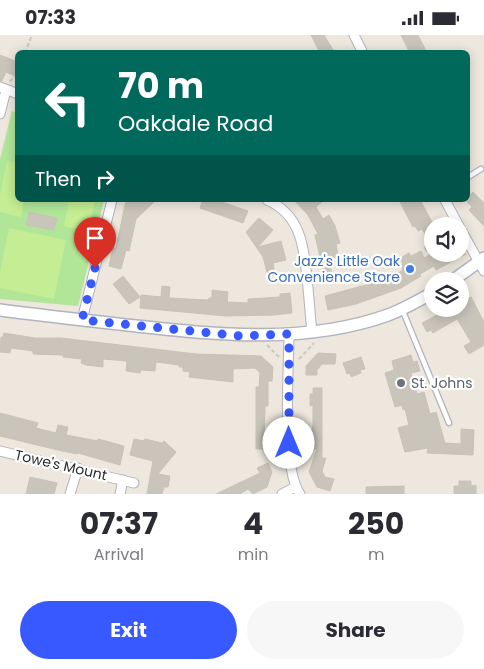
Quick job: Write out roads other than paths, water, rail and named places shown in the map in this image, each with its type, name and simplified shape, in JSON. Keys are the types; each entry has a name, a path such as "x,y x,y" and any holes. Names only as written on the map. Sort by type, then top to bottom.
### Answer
{"street":[{"path":"354,35 362,50"},
{"path":"0,114 3,88 15,93"},
{"path":"82,320 112,202"},
{"path":"273,202 287,213 295,223 302,241 312,331"},
{"path":"446,202 454,217"},
{"path":"468,272 482,264 469,243"},
{"path":"0,310 241,336 289,334 344,327 388,315 424,297"},
{"path":"282,494 298,490 290,461 289,334"},
{"name":"Towe's Mount","path":"0,451 78,468 134,483"},
{"path":"70,494 78,468"},
{"name":"Towe's Mount","path":"120,494 123,480"}],"lane":[{"path":"470,176 481,169"},
{"path":"402,309 448,423"}],"place":[{"name":"Jazz's Little Oak Convenience Store","path":"410,269"},
{"name":"St. Johns","path":"401,383"}]}
